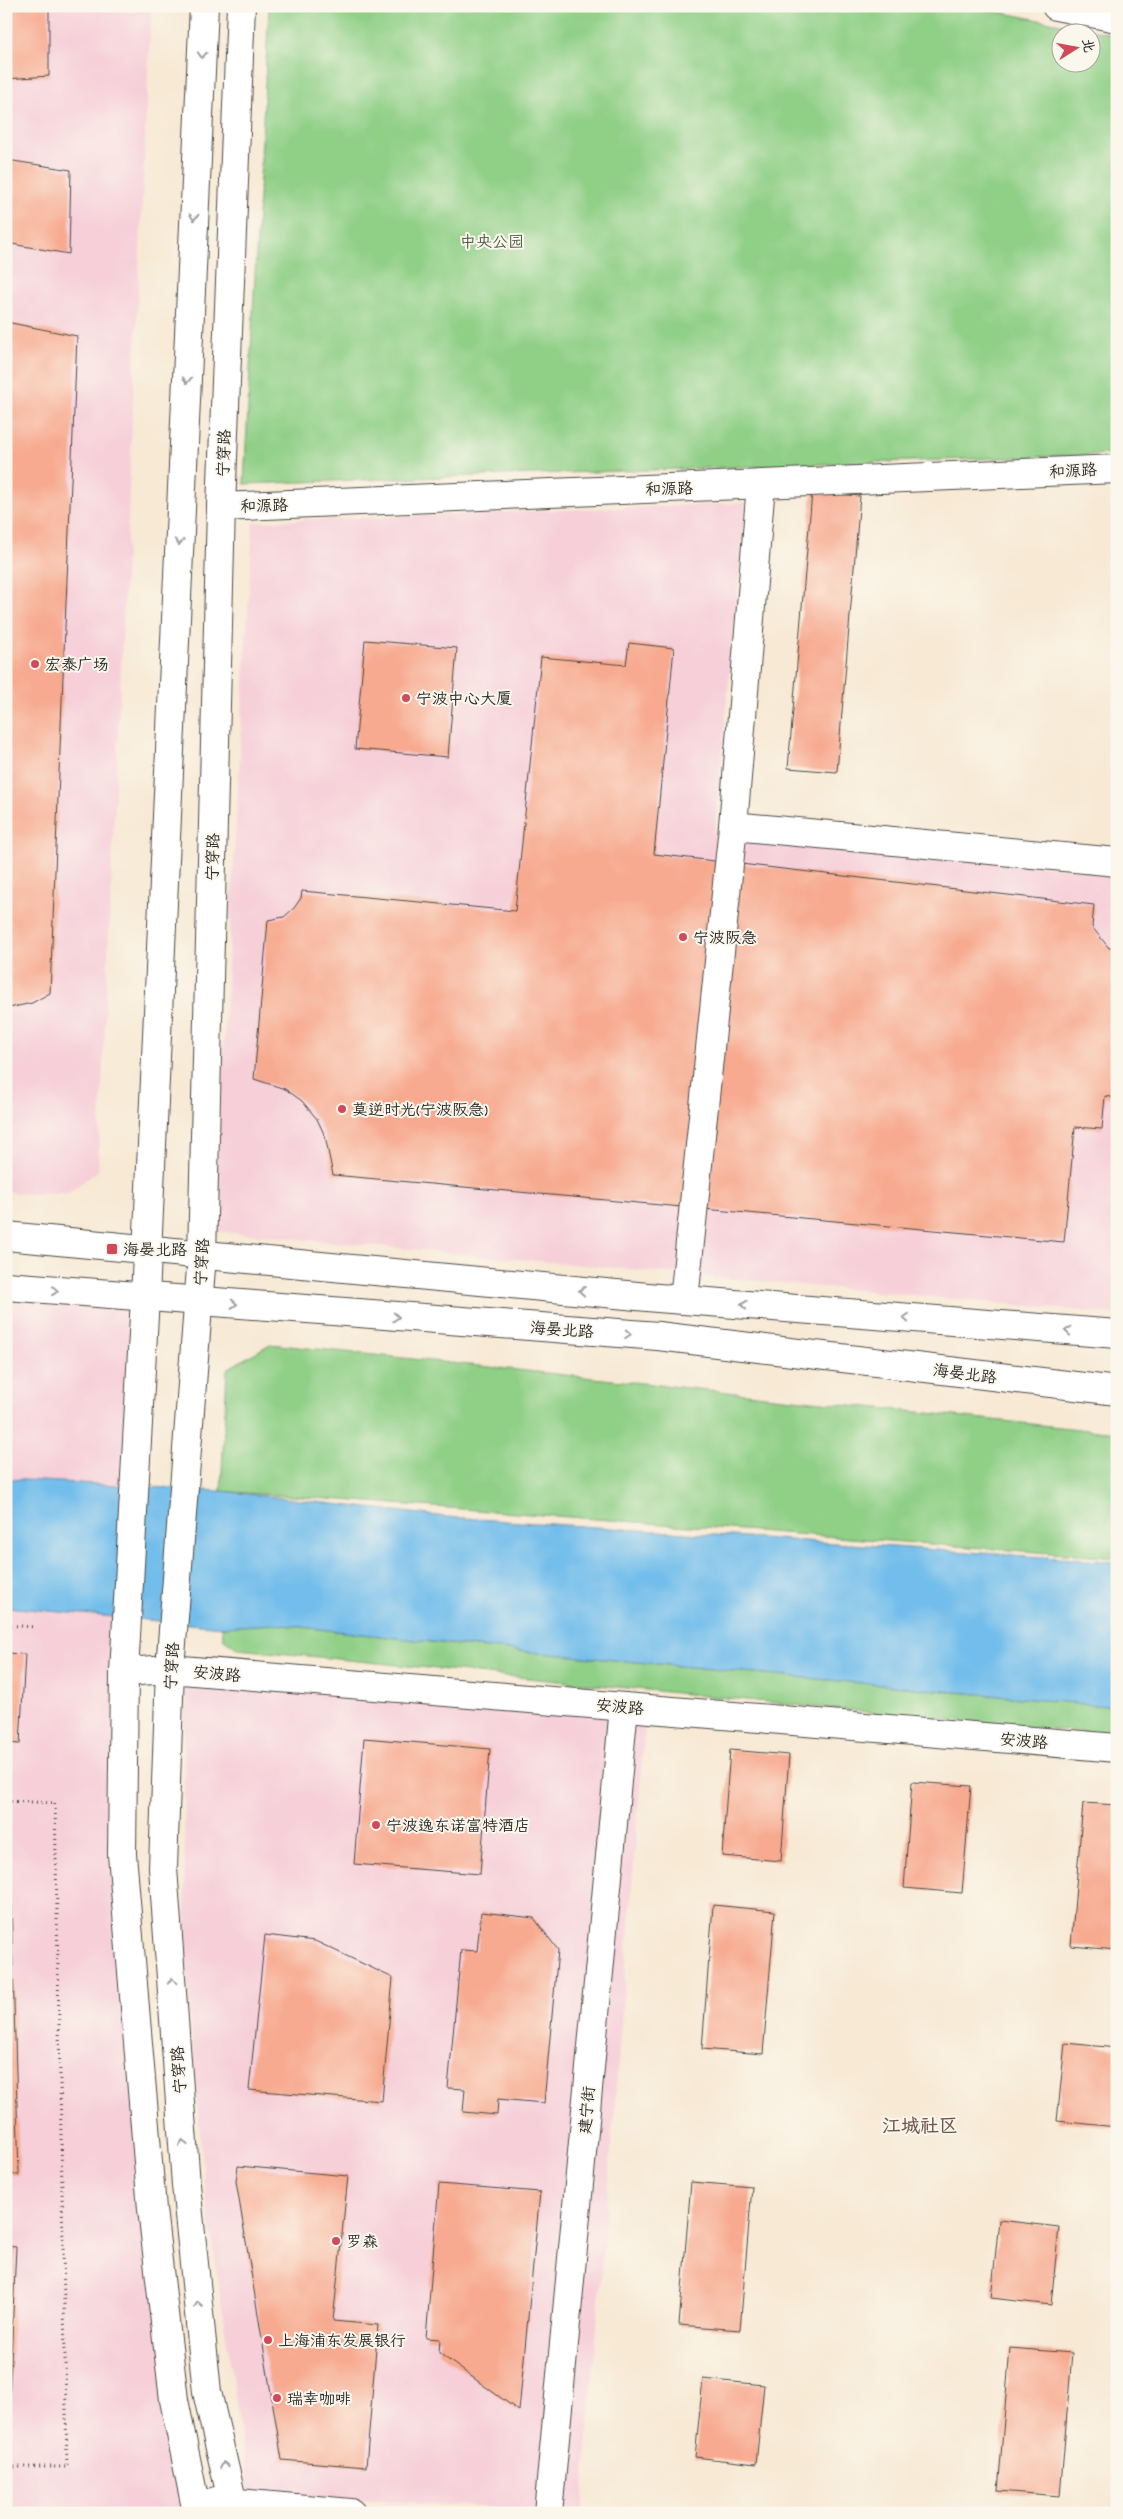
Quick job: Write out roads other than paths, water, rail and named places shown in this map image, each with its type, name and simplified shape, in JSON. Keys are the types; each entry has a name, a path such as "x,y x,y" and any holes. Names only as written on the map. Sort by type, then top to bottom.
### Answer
{"main road":[{"path":"204,6 145,1298 124,1672 122,1854 150,2180 174,2400 196,2506 351,2513"},
{"name":"宁穿路","path":"233,2508 207,2392 184,2155 163,1868 170,1669 202,1254 221,507 241,6"},
{"path":"1056,6 1117,18"},
{"name":"和源路","path":"221,507 1117,468"},
{"path":"684,1300 733,826 761,484"},
{"path":"733,826 1117,862"},
{"path":"6,1236 684,1300 1117,1334"},
{"name":"海晏北路","path":"6,1286 658,1336 1117,1391"},
{"name":"安波路","path":"124,1672 170,1669 1117,1748"},
{"name":"建宁街","path":"548,2513 624,1707"}],"water":[{"path":"6,1479 221,1491 447,1517 1117,1562 1117,1707 476,1647 275,1624 222,1627 6,1607"}],"place":[{"name":"宏泰广场","path":"35,664"},
{"name":"宁波中心大厦","path":"406,698"},
{"name":"宁波阪急","path":"683,937"},
{"name":"莫逆时光(宁波阪急)","path":"342,1109"},
{"name":"海晏北路","path":"112,1249"},
{"name":"宁波逸东诺富特酒店","path":"376,1825"},
{"name":"罗森","path":"336,2241"},
{"name":"上海浦东发展银行","path":"268,2340"},
{"name":"瑞幸咖啡","path":"277,2398"}],"district":[{"name":"江城社区","path":"920,2125"}],"park label":[{"name":"中央公园","path":"492,241"}]}
